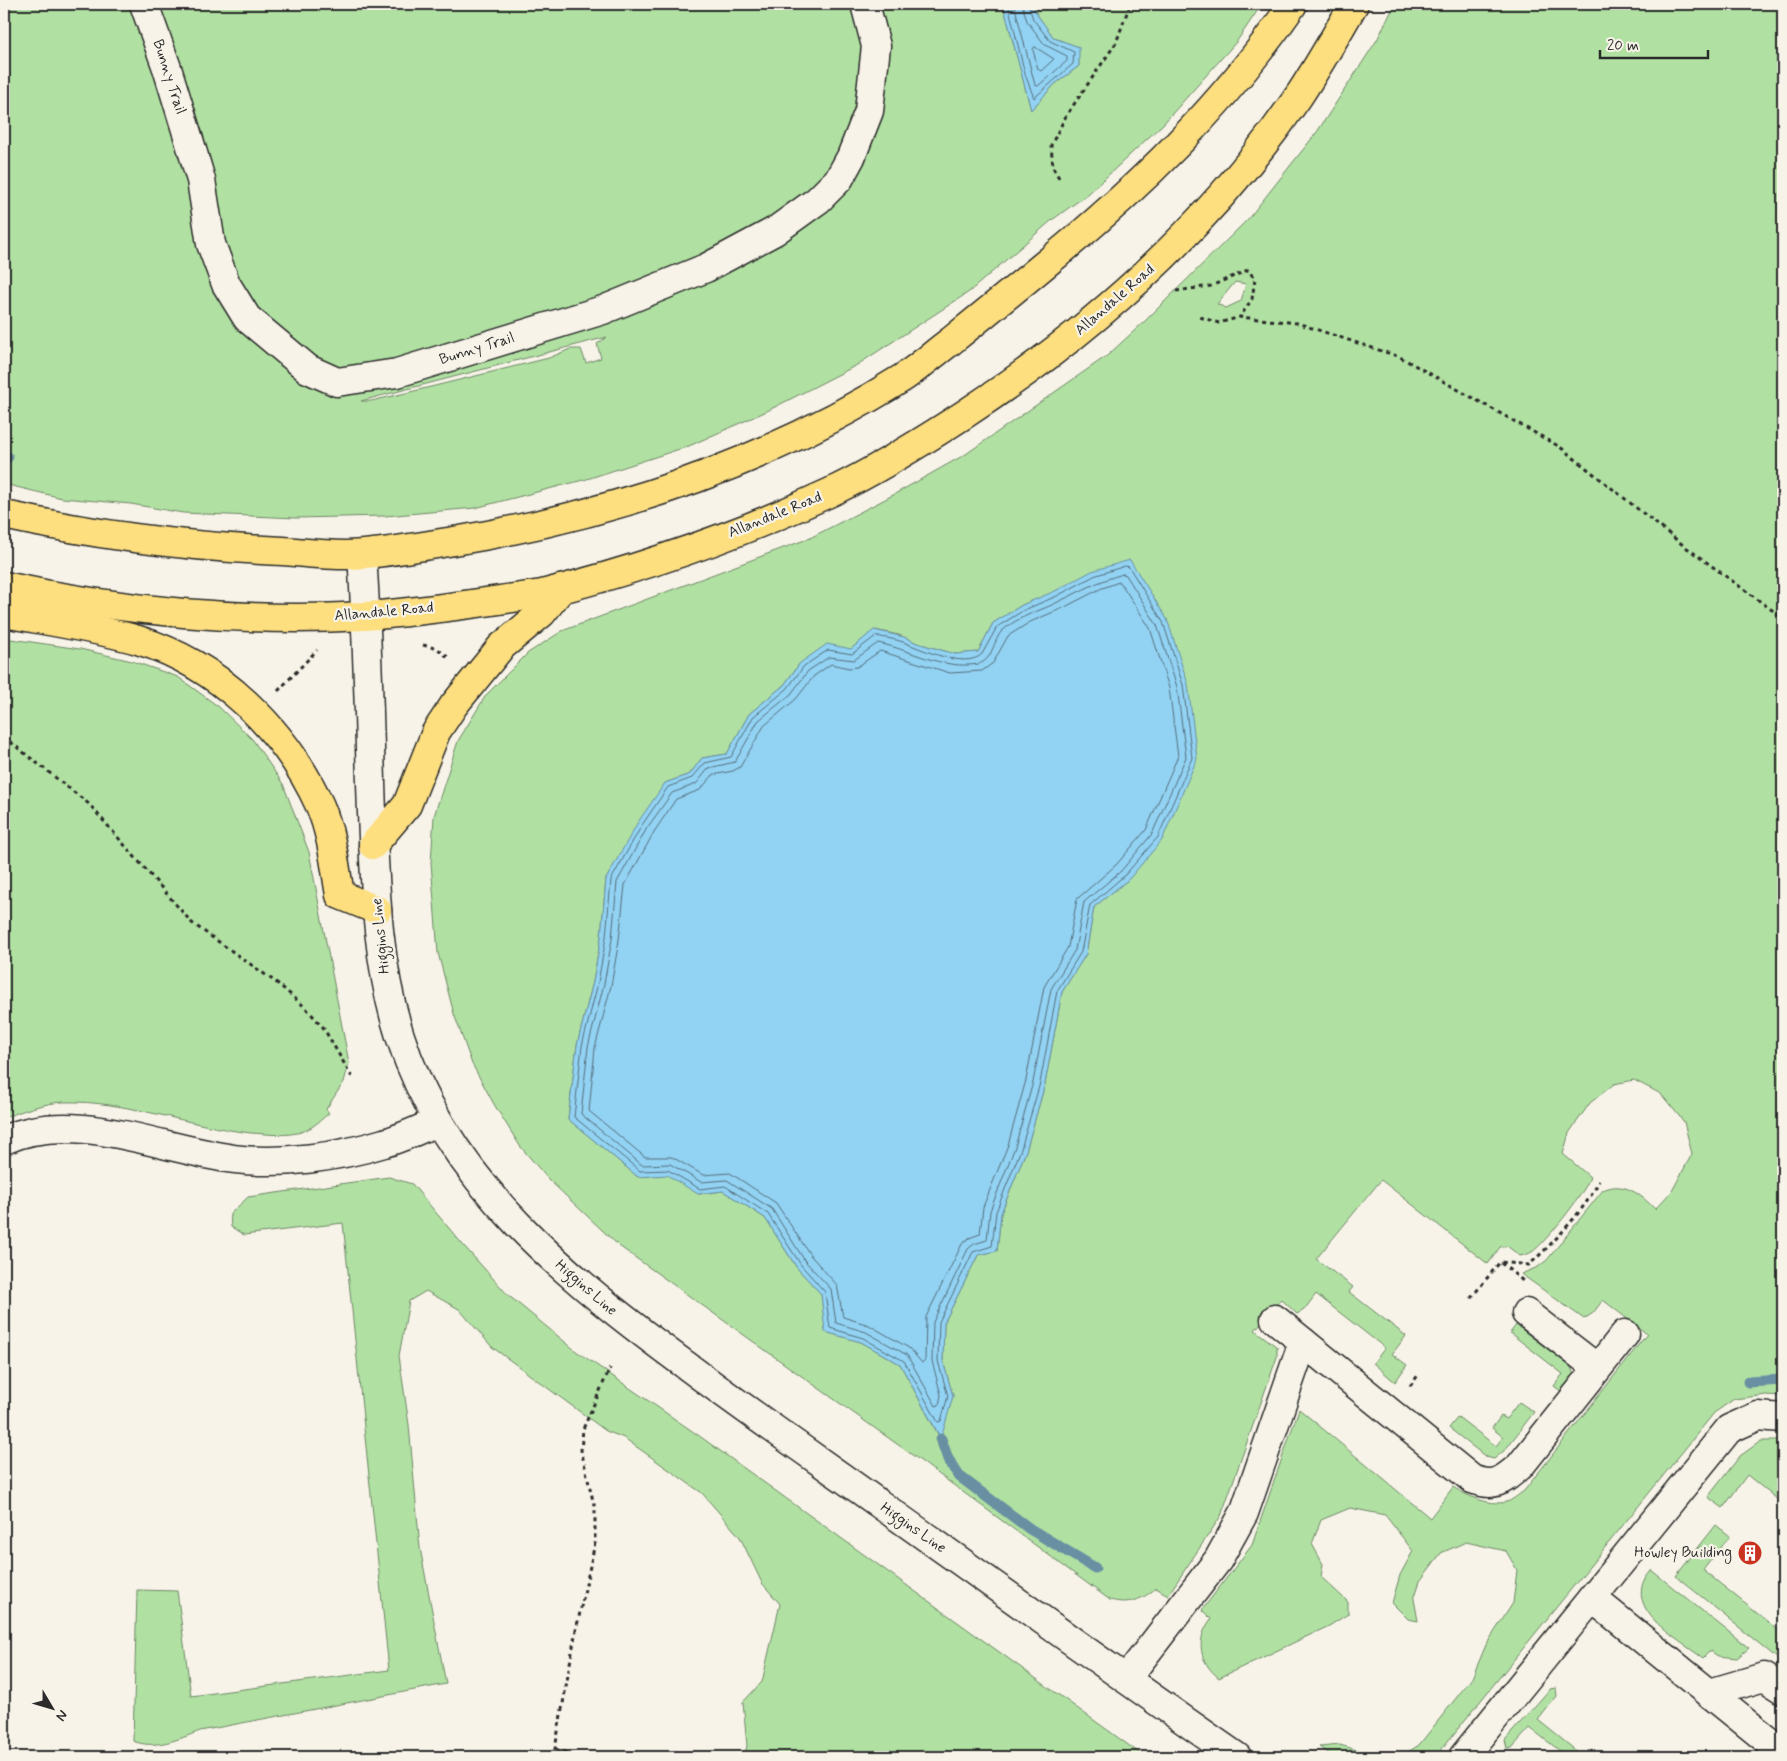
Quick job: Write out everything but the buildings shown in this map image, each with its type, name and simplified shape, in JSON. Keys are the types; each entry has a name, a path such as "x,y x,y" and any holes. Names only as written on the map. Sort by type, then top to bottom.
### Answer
{"main road":[{"path":"4,515 93,533 151,541 252,550 362,555 506,532 618,506 695,480 769,450 844,412 907,375 992,308 1120,202 1184,140 1222,98 1267,42 1293,4"},
{"name":"Allandale Road","path":"4,586 141,610 240,616 319,618 364,616 502,600 561,589 666,558 831,492 919,444 1020,378 1140,282 1189,232 1256,154 1298,97 1354,4"},
{"path":"373,845 407,805 436,732 454,705 500,647 542,613 561,589"},
{"path":"4,613 137,640 165,650 196,666 249,706 273,730 291,755 320,807 329,832 340,895 377,910"}],"street":[{"name":"Bunny Trail","path":"144,4 167,68 193,152 201,180 211,244 226,284 247,318 308,369 337,382 397,373 603,310 706,268 776,231 818,200 839,179 859,138 869,111 876,46 865,4"},
{"name":"Higgins Line","path":"362,555 373,845 377,910 384,970 391,1005 415,1076 437,1122 466,1166 538,1246 623,1319 741,1406 1236,1757"},
{"path":"4,1140 20,1132 50,1127 81,1128 235,1159 278,1160 308,1158 377,1145 437,1122"},
{"path":"1526,1313 1597,1368"},
{"path":"1275,1319 1472,1479 1487,1485 1503,1480 1520,1466 1625,1334"},
{"path":"1126,1679 1218,1560 1244,1513 1303,1342"},
{"path":"1463,1757 1729,1429 1758,1416 1783,1418"},
{"path":"1592,1598 1783,1753"},
{"path":"1710,1693 1764,1678 1783,1689"}],"path":[{"path":"1059,178 1053,167 1051,145 1066,116 1116,43 1130,4"},
{"path":"1173,291 1211,286 1248,270 1256,279 1252,299 1240,317"},
{"path":"1200,317 1219,323 1240,317 1297,323 1400,357 1560,447 1683,546 1783,618"},
{"path":"419,644 438,649 451,661"},
{"path":"275,693 319,648"},
{"path":"4,737 89,804 192,923 276,983 305,1007 323,1027 352,1077"},
{"path":"1472,1298 1500,1262 1529,1265 1550,1246 1593,1193 1599,1181"},
{"path":"550,1757 555,1749 575,1635 595,1543 595,1509 581,1450 584,1429 610,1368"},
{"path":"555,1749 579,1757"}],"green space":[{"path":"4,4 1003,4 1031,110 1055,84 1079,66 1078,47 1054,38 1032,4 1262,4 1237,41 1163,124 1088,194 1052,220 969,292 857,365 767,411 689,446 587,479 475,508 385,516 296,518 183,513 131,504 62,498 4,484","holes":["607,337 597,344 601,358 586,363 581,349 570,349 549,358 406,393 371,401 361,401"]},
{"path":"1395,4 1783,4 1783,1396 1766,1395 1734,1399 1714,1413 1435,1757 1400,1757 1419,1745 1472,1678 1486,1645 1513,1603 1517,1570 1506,1551 1466,1542 1441,1553 1420,1581 1414,1599 1418,1621 1408,1619 1392,1603 1400,1575 1413,1551 1385,1515 1350,1508 1321,1520 1312,1544 1323,1564 1321,1577 1348,1602 1348,1614 1329,1626 1219,1678 1212,1672 1203,1658 1201,1643 1206,1627 1211,1619 1202,1610 1252,1545 1299,1409 1430,1518 1453,1487 1471,1497 1493,1503 1508,1501 1524,1491 1647,1334 1603,1300 1593,1313 1584,1319 1521,1274 1538,1267 1547,1260 1603,1190 1618,1187 1632,1190 1655,1209 1672,1191 1692,1154 1684,1122 1661,1094 1634,1080 1614,1084 1590,1103 1569,1133 1563,1154 1590,1177 1587,1184 1573,1205 1538,1247 1532,1252 1520,1256 1507,1246 1500,1247 1488,1264 1381,1180 1316,1259 1353,1287 1349,1292 1406,1336 1392,1354 1407,1365 1395,1382 1373,1363 1385,1348 1316,1294 1304,1310 1297,1314 1281,1299 1255,1330 1277,1347 1277,1357 1221,1516 1168,1595 1156,1588 1146,1596 1129,1602 1110,1600 918,1459 619,1246 548,1179 520,1146 472,1064 454,1014 438,953 431,863 434,816 458,741 486,695 528,653 562,631 810,538 966,454 1108,355 1248,219 1317,132 1377,40","holes":["1235,282 1246,284 1241,301 1226,308 1217,304","1055,592 1129,879 1094,907 1086,954 1062,992 1045,1084 1026,1151 1001,1213 997,1251 978,1255 944,1323 943,1361 953,1396 940,1438 900,1364 861,1342 826,1332 821,1294 797,1268 765,1218 723,1191 699,1194 667,1174 638,1177 568,1119 577,1045 593,982 601,937 606,879 665,783 690,774 702,758 727,754 749,714 784,685 800,663 851,649 875,630 899,635 917,643 955,654 978,652 993,623 1022,605"]},
{"path":"4,638 80,649 132,661 178,677 219,707 253,740 283,784 309,852 349,1063 344,1082 326,1109 329,1113 318,1123 298,1133 278,1135 251,1133 227,1130 134,1109 87,1102 48,1104 4,1118"},
{"path":"389,1177 412,1184 508,1295 576,1351 698,1435 1145,1757 744,1757 747,1746 743,1702 762,1682 780,1604 762,1583 740,1537 702,1493 624,1438 606,1431 492,1347 459,1309 426,1291 409,1301 399,1356 409,1425 420,1548 446,1684 200,1731 158,1744 133,1741 137,1590 177,1591 191,1696 389,1670 343,1223 244,1235 231,1227 230,1214 248,1197"},
{"path":"1516,1325 1571,1367 1574,1375 1562,1392 1554,1386 1563,1374 1510,1333"},
{"path":"1519,1402 1534,1412 1505,1450 1494,1459 1486,1457 1449,1428 1458,1417 1496,1446 1503,1437 1492,1428 1501,1416 1506,1419"},
{"path":"1761,1441 1783,1441 1783,1504 1747,1475 1723,1508 1708,1497 1740,1456"},
{"path":"1716,1525 1730,1536 1703,1570 1783,1634 1783,1663 1676,1576"},
{"path":"1651,1570 1749,1648 1737,1658 1718,1656 1710,1651 1703,1658 1666,1632 1646,1609 1642,1597 1643,1584"},
{"path":"1556,1688 1557,1696 1538,1720 1584,1757 1568,1757 1530,1728 1512,1748 1507,1749 1505,1740 1550,1689"},
{"path":"1340,1745 1381,1757 1335,1757 1319,1747"}],"water":[{"path":"1003,4 1032,4 1054,38 1079,47 1079,66 1055,84 1031,110"},
{"path":"1130,560 1167,619 1188,684 1197,759 1162,840 1129,879 1094,907 1086,954 1062,992 1045,1084 1026,1151 1001,1213 997,1251 978,1255 944,1323 943,1361 953,1396 941,1439 900,1364 861,1342 825,1332 821,1294 797,1268 765,1218 723,1191 698,1194 667,1175 638,1177 568,1119 577,1045 593,982 601,937 606,879 638,822 665,783 690,774 702,758 727,754 749,714 784,685 800,663 827,644 851,649 874,630 904,637 917,643 955,654 978,652 993,623 1022,605 1055,591 1092,571"}],"waterway":[{"path":"4,456 8,457"},
{"path":"1748,1382 1783,1380"},
{"path":"941,1439 948,1459 959,1476 1030,1529 1095,1568"}],"place":[{"name":"Howley Building","path":"1750,1553"}]}
